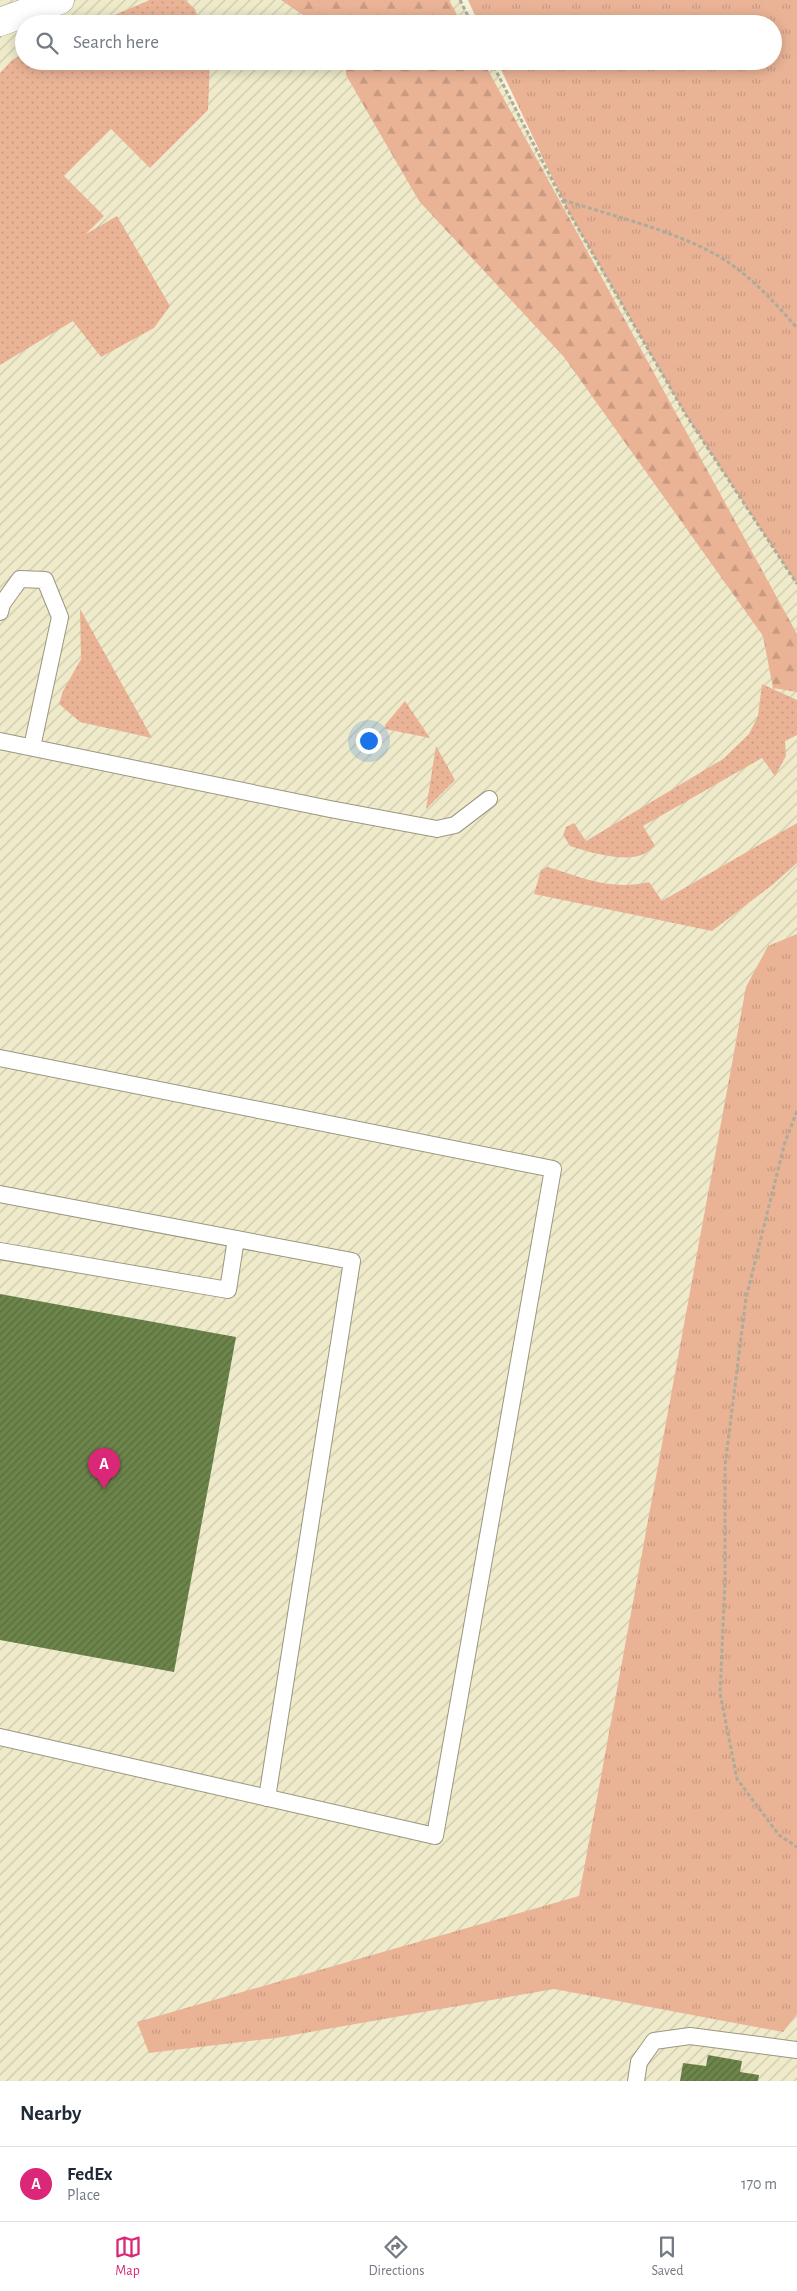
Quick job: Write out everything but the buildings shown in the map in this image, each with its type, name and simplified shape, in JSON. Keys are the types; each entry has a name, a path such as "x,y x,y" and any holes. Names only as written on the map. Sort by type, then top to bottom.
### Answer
{"street":[{"path":"22,15 60,0"},
{"path":"28,15 31,12"},
{"path":"0,22 15,17"},
{"path":"0,39 15,26"}],"lane":[{"path":"0,612 2,604 20,579 45,580 60,617 32,747"},
{"path":"0,741 330,809 437,829 455,825 489,799"},
{"path":"0,1058 553,1169 435,1836 0,1737"},
{"path":"0,1194 352,1261 266,1798"},
{"path":"0,1251 228,1290 236,1239"},
{"path":"636,2081 639,2062 654,2041 690,2036 797,2050"}],"path":[{"path":"460,0 468,15"},
{"path":"497,70 562,199 686,415 797,584"},
{"path":"562,199 675,236 713,253 748,277 797,328"},
{"path":"797,1112 785,1142 746,1298 725,1466 725,1582 720,1694 737,1779 779,1835 797,1847"}],"shaded area":[{"path":"0,0 460,0 468,15 15,15 15,70 496,70 567,209 797,581 797,2081 0,2081"}],"green space":[{"path":"150,0 185,0 195,9 197,15 114,15"},
{"path":"281,0 449,0 457,15 303,15"},
{"path":"468,0 797,0 797,584 686,415 567,209 501,70 782,70 782,15 475,15"},
{"path":"15,58 15,70 210,70 208,110 150,168 111,129 64,176 104,216 86,234 117,216 170,306 154,328 101,357 73,321 0,365 0,73"},
{"path":"346,70 488,70 797,634 797,692 773,688 763,636 564,357 419,201 346,75"},
{"path":"80,609 152,738 80,722 59,704 63,691 81,659"},
{"path":"762,684 797,700 797,735 785,741 786,756 775,776 762,758 643,826 655,846 640,855 613,857 570,846 563,835 566,827 574,823 586,841 723,759 749,734 758,716"},
{"path":"405,701 430,738 385,729 385,725"},
{"path":"436,746 455,780 426,809"},
{"path":"797,823 797,863 771,886 712,931 534,894 541,870 548,867 586,879 610,884 623,885 649,882 662,901"},
{"path":"797,934 797,2014 783,2032 554,1989 276,2038 149,2053 137,2022 579,1896 746,987 768,946"}],"place":[{"name":"FedEx","path":"104,1489"}]}
